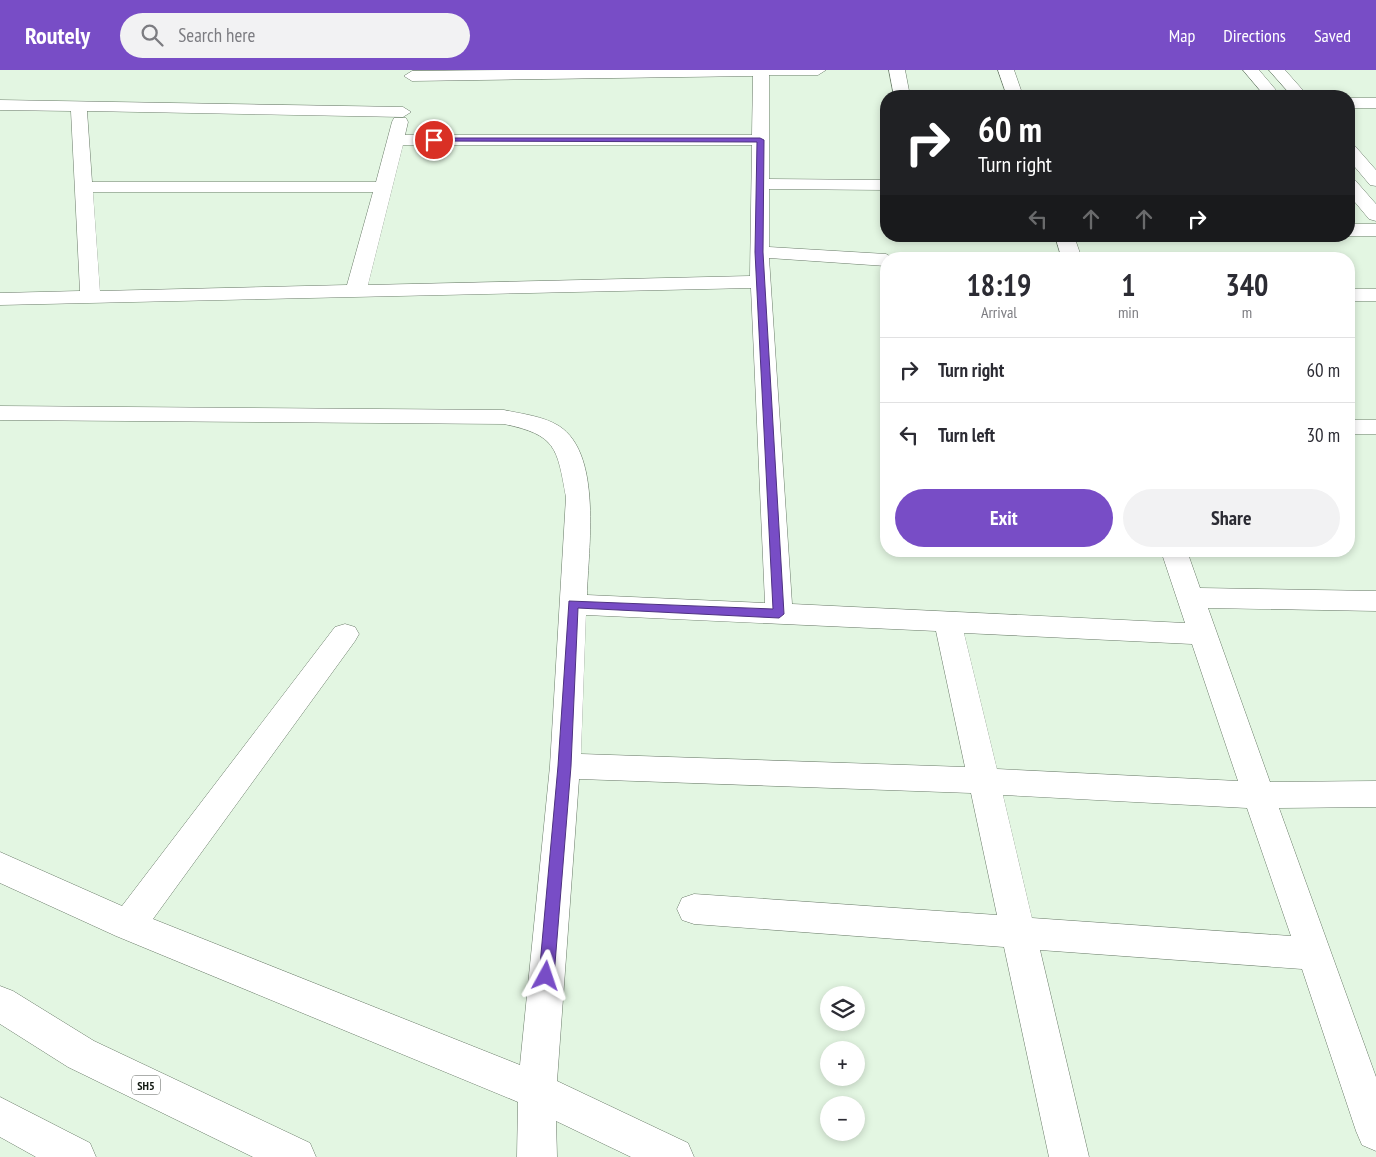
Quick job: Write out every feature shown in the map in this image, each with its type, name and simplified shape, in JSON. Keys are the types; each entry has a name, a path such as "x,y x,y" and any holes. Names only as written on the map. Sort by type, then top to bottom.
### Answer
{"street":[{"path":"761,70 759,252 779,614"},
{"path":"356,291 413,73 818,70"},
{"path":"897,70 901,90"},
{"path":"1006,70 1013,90"},
{"path":"1251,70 1268,90"},
{"path":"1277,70 1295,90"},
{"path":"1355,103 1376,103"},
{"path":"0,105 403,112"},
{"path":"79,106 90,296"},
{"path":"396,140 760,140"},
{"path":"1355,157 1376,181"},
{"path":"760,184 880,185"},
{"path":"83,187 383,187"},
{"path":"1355,191 1374,212"},
{"path":"1355,230 1376,230"},
{"path":"759,252 880,260"},
{"path":"0,299 761,282"},
{"path":"1355,295 1376,295"},
{"path":"0,413 504,417 537,423 558,434 572,460 578,497 565,766 536,1091 537,1157"},
{"path":"1355,427 1376,427"},
{"path":"1176,557 1376,1131"},
{"path":"1190,598 1376,601"},
{"path":"573,604 1203,634"},
{"path":"948,622 1069,1157"},
{"path":"128,925 345,634"},
{"path":"565,766 985,781 1259,795 1376,794"},
{"path":"0,867 128,925 536,1091 674,1157"},
{"path":"694,909 1314,954"},
{"name":"SH5","path":"0,1003 81,1054 296,1157"},
{"path":"0,1116 68,1155"}],"route":[{"path":"434,140 760,140 759,252 779,614 573,604 565,766 546,976"}]}
